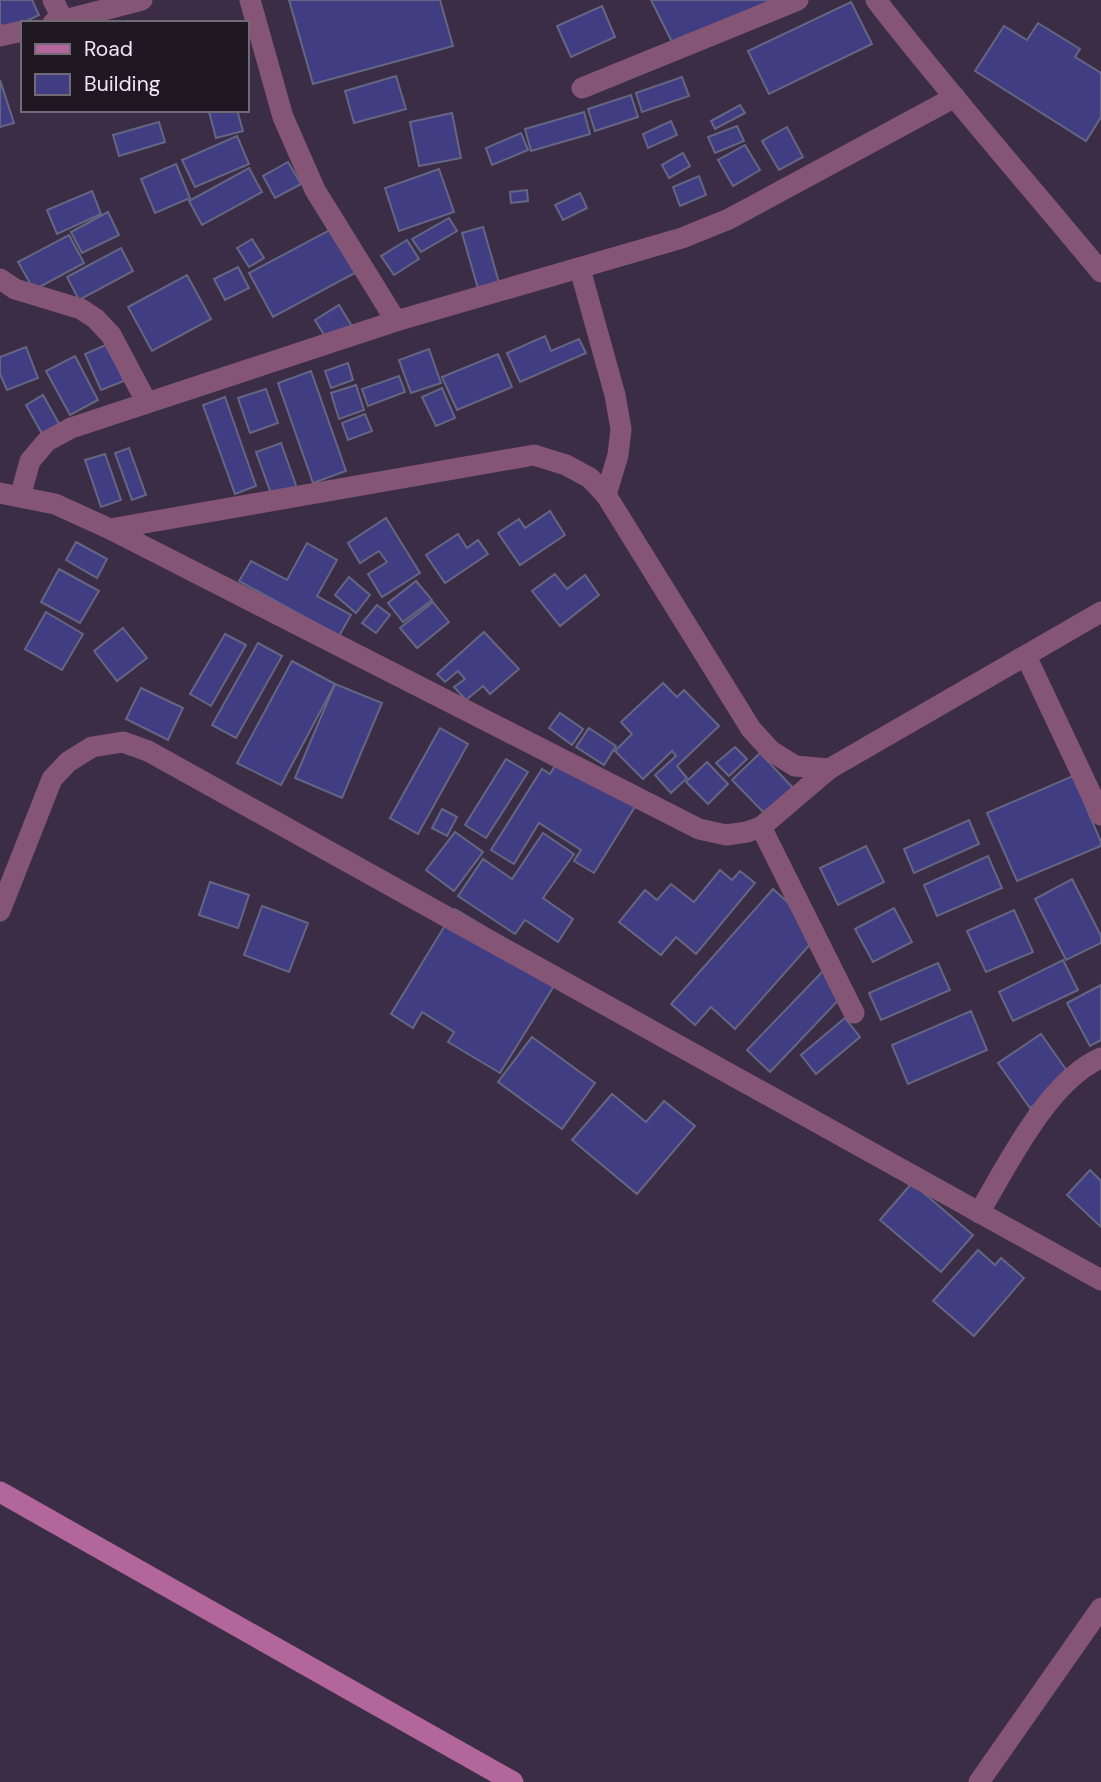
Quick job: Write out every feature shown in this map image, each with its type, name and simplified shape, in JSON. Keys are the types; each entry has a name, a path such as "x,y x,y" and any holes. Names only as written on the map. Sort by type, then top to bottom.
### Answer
{"street":[{"path":"53,0 58,21 142,0"},
{"path":"250,0 283,117 315,190 396,321"},
{"path":"582,88 798,0"},
{"path":"876,0 923,61 1101,272"},
{"path":"0,36 21,31"},
{"path":"955,97 729,219 682,238 396,321 71,428 47,441 30,461 10,495 55,504 110,529 699,829 726,835 761,827 829,769 1101,612"},
{"path":"580,268 615,395 621,429 618,455 606,495"},
{"path":"0,279 15,289 81,309 96,318 111,335 147,403"},
{"path":"110,529 534,455 566,465 590,478 606,495 751,729 771,751 794,766 829,769"},
{"path":"1026,656 1101,815"},
{"path":"0,911 52,779 68,762 92,747 123,742 148,751 1101,1280"},
{"path":"761,827 854,1013"},
{"path":"979,1213 1028,1131 1057,1091 1088,1064 1101,1058"},
{"path":"0,1492 513,1782"},
{"path":"984,1775 1101,1608"}],"building":[{"path":"0,0 32,0 39,15 21,21 21,24 4,32 0,23"},
{"path":"289,0 440,0 453,46 313,84"},
{"path":"651,0 776,0 676,50"},
{"path":"851,2 872,44 769,94 748,51"},
{"path":"602,6 615,37 571,57 557,26"},
{"path":"1038,23 1080,49 1075,57 1101,73 1101,117 1086,141 975,71 1004,26 1027,40"},
{"path":"396,76 406,109 354,123 345,91"},
{"path":"682,77 689,96 642,112 636,93"},
{"path":"0,80 14,123 0,127"},
{"path":"631,95 638,117 595,131 588,109"},
{"path":"740,105 745,113 715,129 711,121"},
{"path":"209,112 238,112 243,131 216,138"},
{"path":"584,112 590,134 531,151 525,129"},
{"path":"452,113 461,158 419,166 410,122"},
{"path":"671,121 677,135 648,148 643,134"},
{"path":"159,122 165,142 119,156 113,135"},
{"path":"737,126 744,141 715,153 708,137"},
{"path":"787,127 803,157 779,170 762,141"},
{"path":"521,133 528,150 492,165 486,148"},
{"path":"237,136 249,164 195,187 182,160"},
{"path":"745,145 760,170 733,186 718,160"},
{"path":"683,153 690,166 669,178 662,165"},
{"path":"288,162 301,184 275,198 263,176"},
{"path":"176,164 190,198 155,213 141,179"},
{"path":"249,168 262,192 202,225 189,201"},
{"path":"439,169 454,212 399,231 385,188"},
{"path":"699,176 706,195 680,206 673,187"},
{"path":"527,190 528,201 511,203 510,192"},
{"path":"92,191 101,214 57,234 47,210"},
{"path":"580,193 587,208 563,220 555,205"},
{"path":"108,212 119,235 82,253 71,232"},
{"path":"449,218 457,231 421,252 412,239"},
{"path":"341,224 364,268 273,317 249,273"},
{"path":"483,227 500,286 479,292 462,233"},
{"path":"69,235 84,263 34,290 18,262"},
{"path":"252,239 264,258 249,267 237,248"},
{"path":"407,240 419,259 394,275 381,256"},
{"path":"121,248 133,271 79,300 67,277"},
{"path":"238,267 249,288 225,300 214,279"},
{"path":"187,275 211,319 152,351 128,307"},
{"path":"339,305 353,328 329,343 315,320"},
{"path":"545,336 551,351 579,339 586,353 520,382 507,353"},
{"path":"108,344 124,381 101,390 85,354"},
{"path":"26,347 38,378 7,390 0,374 0,357"},
{"path":"429,349 441,383 411,393 399,360"},
{"path":"498,354 512,387 457,410 442,377"},
{"path":"75,356 98,400 70,415 46,371"},
{"path":"348,363 353,380 331,388 325,371"},
{"path":"311,371 346,471 313,483 278,383"},
{"path":"399,376 405,392 368,406 362,389"},
{"path":"356,385 364,410 339,419 331,393"},
{"path":"442,388 455,418 436,426 422,397"},
{"path":"266,389 278,423 250,433 238,398"},
{"path":"43,395 67,438 50,448 26,405"},
{"path":"225,397 256,486 235,494 203,405"},
{"path":"365,414 372,431 348,440 342,423"},
{"path":"281,443 298,491 273,499 256,452"},
{"path":"129,448 146,495 132,500 115,453"},
{"path":"105,454 121,500 101,507 85,460"},
{"path":"550,511 565,535 520,565 498,533 519,519 525,528"},
{"path":"386,518 420,573 382,597 368,574 387,562 379,551 360,563 348,543"},
{"path":"458,534 467,548 478,540 488,554 445,583 426,555"},
{"path":"76,542 107,559 97,578 66,560"},
{"path":"307,543 337,560 317,596 351,615 339,636 239,581 251,561 287,580"},
{"path":"59,569 99,591 80,623 41,602"},
{"path":"555,574 567,589 585,575 599,595 560,626 532,591"},
{"path":"349,577 370,595 356,613 335,595"},
{"path":"416,581 432,600 403,622 388,603"},
{"path":"433,602 449,622 417,648 400,628"},
{"path":"377,605 390,615 376,633 362,623"},
{"path":"46,612 83,634 62,670 25,649"},
{"path":"123,628 147,658 117,681 94,651"},
{"path":"484,632 519,669 490,694 483,686 466,700 454,687 465,679 458,671 445,682 437,674"},
{"path":"225,634 246,645 211,706 190,694"},
{"path":"258,643 282,656 236,738 212,725"},
{"path":"292,661 335,684 281,785 237,763"},
{"path":"663,683 677,697 684,690 719,726 677,766 687,778 671,793 655,775 676,756 672,751 643,779 615,751 632,734 621,722"},
{"path":"335,684 382,703 342,798 295,778"},
{"path":"141,688 183,708 168,740 126,719"},
{"path":"560,713 583,729 572,745 549,728"},
{"path":"440,728 468,744 418,834 390,818"},
{"path":"589,728 616,746 604,765 576,747"},
{"path":"735,747 747,759 729,776 716,763"},
{"path":"760,753 795,790 767,816 732,780"},
{"path":"560,757 636,805 594,873 574,861 581,850 539,823 514,864 491,850 542,769 550,774"},
{"path":"506,759 528,772 486,838 465,825"},
{"path":"707,762 728,784 708,804 686,782"},
{"path":"1073,776 1101,846 1017,881 987,813"},
{"path":"442,809 457,817 447,836 432,828"},
{"path":"969,820 979,844 914,873 904,849"},
{"path":"455,832 483,852 454,891 426,870"},
{"path":"543,833 574,854 543,898 573,919 558,942 525,920 515,934 458,896 483,859 512,879"},
{"path":"866,846 884,882 838,905 820,868"},
{"path":"988,856 1002,888 937,916 924,885"},
{"path":"720,870 732,880 740,871 755,883 696,954 676,937 661,955 619,922 645,890 657,900 671,884 694,902"},
{"path":"1072,879 1101,936 1101,943 1066,960 1035,899"},
{"path":"210,882 249,895 238,928 199,915"},
{"path":"773,889 821,932 735,1029 711,1007 695,1025 671,1004"},
{"path":"262,906 308,923 289,972 244,955"},
{"path":"894,908 912,942 873,962 855,929"},
{"path":"455,909 562,973 500,1073 448,1042 454,1032 422,1012 413,1028 391,1014"},
{"path":"1014,910 1033,952 986,972 967,931"},
{"path":"1063,960 1078,990 1013,1021 999,992"},
{"path":"938,963 950,990 881,1020 869,993"},
{"path":"825,969 848,990 770,1072 747,1050"},
{"path":"1101,985 1101,1040 1090,1046 1067,1003"},
{"path":"971,1011 987,1050 908,1084 892,1045"},
{"path":"845,1018 860,1037 816,1074 801,1055"},
{"path":"1041,1034 1072,1078 1030,1108 998,1063"},
{"path":"532,1037 595,1083 562,1129 498,1082"},
{"path":"612,1094 646,1122 664,1101 695,1126 637,1194 572,1140"},
{"path":"1090,1170 1101,1181 1101,1227 1067,1195"},
{"path":"912,1183 973,1235 941,1272 880,1220"},
{"path":"978,1250 995,1265 1001,1258 1024,1278 974,1336 933,1301"}]}
